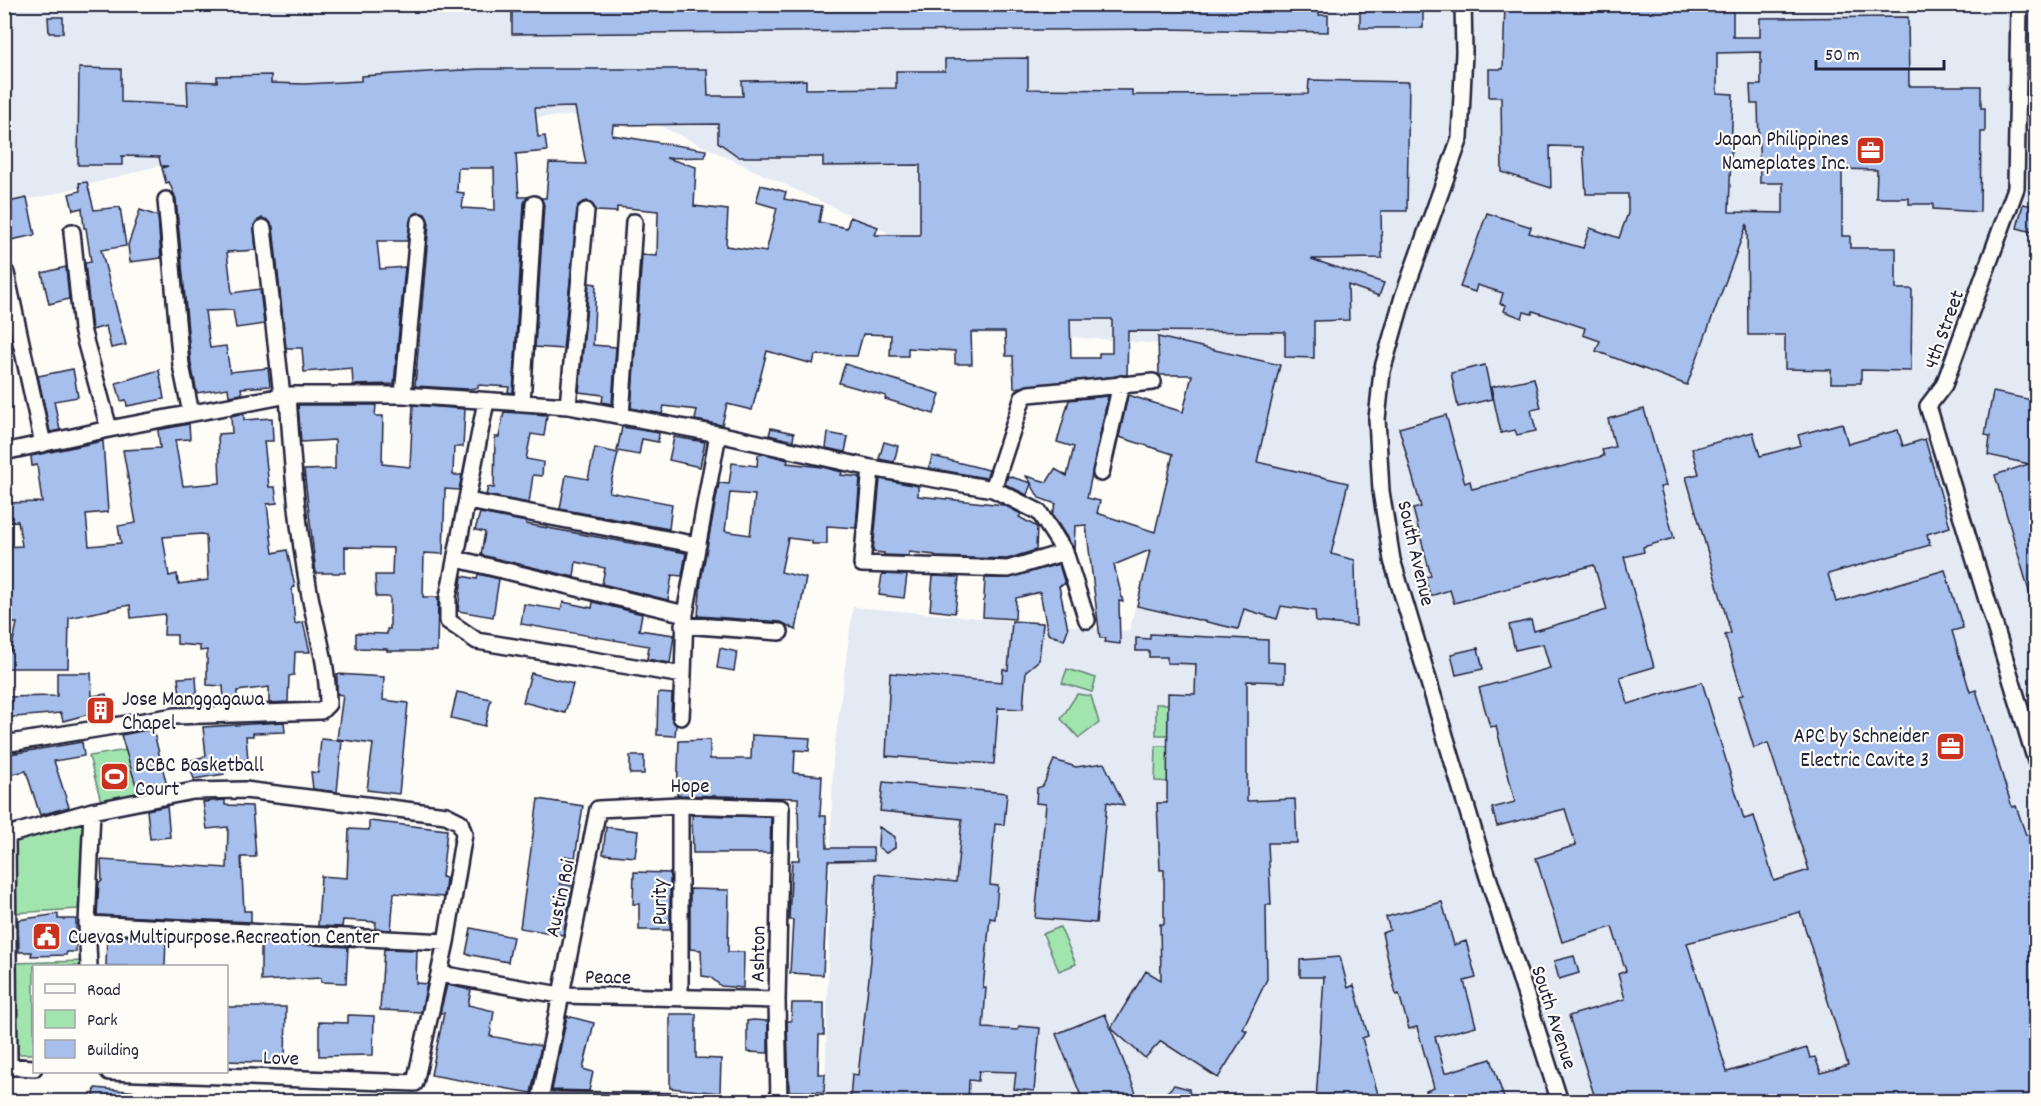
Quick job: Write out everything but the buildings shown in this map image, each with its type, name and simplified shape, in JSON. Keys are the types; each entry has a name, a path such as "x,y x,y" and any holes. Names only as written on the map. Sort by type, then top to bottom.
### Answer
{"street":[{"name":"South Avenue","path":"1462,4 1464,52 1460,138 1403,297 1382,371 1377,419 1381,491 1392,560 1479,848 1560,1101"},
{"name":"4th Street","path":"2019,4 2016,188 1944,385 1928,406 2037,761"},
{"path":"166,200 181,364 191,413"},
{"path":"522,403 534,204"},
{"path":"568,406 586,211"},
{"path":"403,395 419,222"},
{"path":"621,417 634,222"},
{"path":"4,744 175,716 321,711 328,704 328,677 309,592 293,486 285,395 262,228"},
{"path":"72,232 82,329 109,429"},
{"path":"6,273 42,444"},
{"path":"993,489 1023,398 1029,393 1153,382"},
{"path":"1101,473 1121,384"},
{"path":"4,452 285,395 403,395 568,406 718,434 871,468 993,489 1039,512 1065,552 1087,620"},
{"path":"486,401 448,597 448,621 477,641 683,675"},
{"path":"681,717 684,620 718,434"},
{"path":"871,468 862,564 1008,569 1065,552"},
{"path":"468,501 698,545"},
{"path":"457,559 684,620 780,632"},
{"path":"33,1068 7,1067 6,836 92,811 193,791 245,790 446,815 460,822 464,834 440,974"},
{"name":"Hope","path":"598,809 680,806 781,808"},
{"name":"Purity","path":"680,806 680,998"},
{"name":"Ashton","path":"779,1101 777,1000 781,808"},
{"name":"Austin Roi","path":"560,995 598,809"},
{"path":"88,965 87,924 92,811"},
{"path":"87,924 446,942"},
{"name":"Peace","path":"440,974 560,995 777,1000"},
{"name":"Love","path":"160,1073 416,1083 440,974"},
{"path":"560,995 540,1100 677,1101"}],"shaded area":[{"path":"5,5 2036,5 2036,1101 825,1101 833,758 853,607 1129,631 1202,347 1046,335 885,332 886,232 630,112 280,133 46,196 5,203"}],"green space":[{"path":"1067,669 1096,678 1092,692 1062,683"},
{"path":"1077,694 1091,696 1099,723 1079,738 1061,719"},
{"path":"1156,704 1170,704 1171,735 1156,735"},
{"path":"1156,746 1171,746 1171,782 1155,781"},
{"name":"BCBC Basketball Court","path":"126,750 140,797 102,805 89,756"},
{"path":"86,818 78,909 15,913 16,840"},
{"path":"1060,927 1076,964 1059,971 1043,934"},
{"path":"83,961 83,965 33,965 33,1054 17,1054 15,963"}],"place":[{"name":"Japan Philippines Nameplates Inc.","path":"1870,150"},
{"name":"Jose Manggagawa Chapel","path":"101,710"},
{"name":"APC by Schneider Electric Cavite 3","path":"1950,747"},
{"name":"BCBC Basketball Court","path":"114,776"},
{"name":"Cuevas Multipurpose Recreation Center","path":"47,936"}]}
